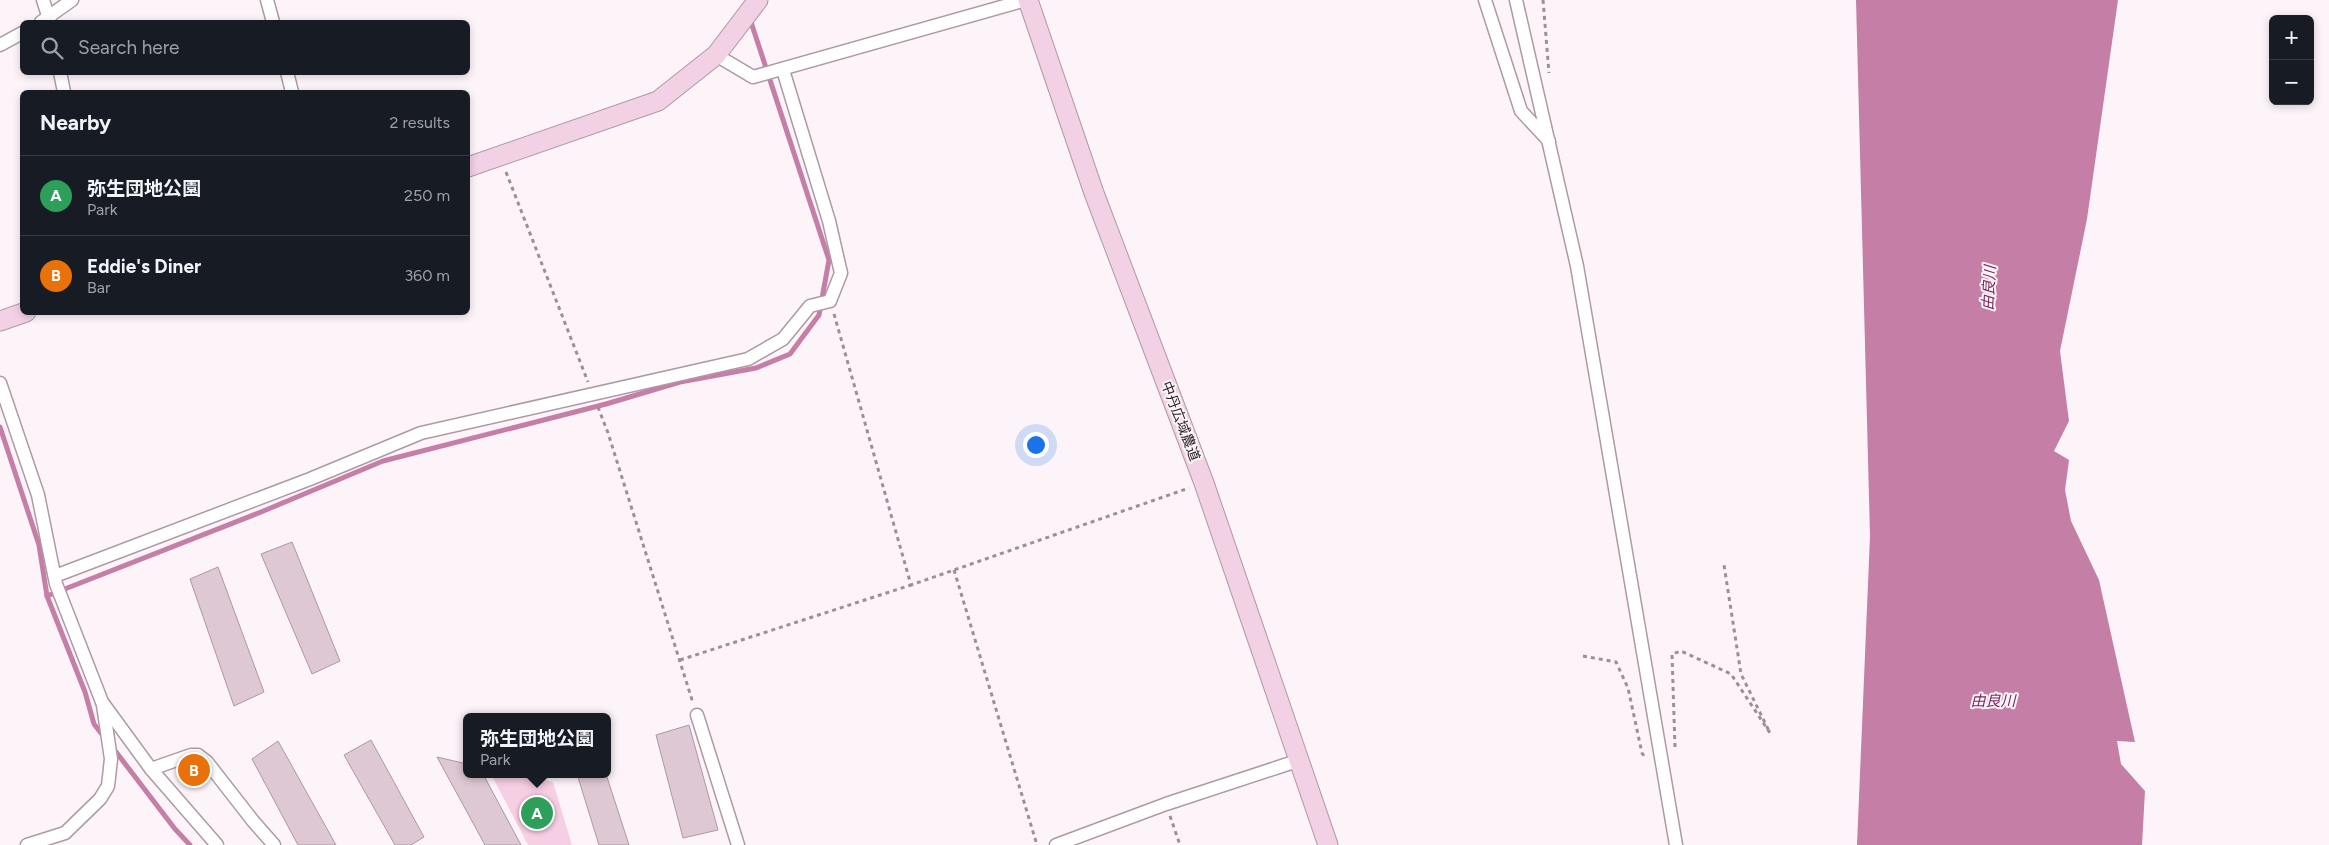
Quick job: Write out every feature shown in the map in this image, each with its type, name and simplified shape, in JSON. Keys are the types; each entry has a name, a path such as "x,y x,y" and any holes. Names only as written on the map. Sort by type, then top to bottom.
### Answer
{"street":[{"path":"43,0 47,20"},
{"path":"48,20 72,0"},
{"path":"267,0 272,20"},
{"path":"470,167 658,101 716,55 758,0"},
{"path":"716,55 753,77 1027,0"},
{"name":"中丹広域農道","path":"1027,0 1094,193 1204,483 1328,845"},
{"path":"1485,0 1521,111 1549,142"},
{"path":"1516,0 1579,275 1676,845"},
{"path":"0,45 20,34"},
{"path":"55,576 310,479 421,433 748,359 783,339 810,306 830,301 841,273 829,221 783,70"},
{"path":"61,75 64,90"},
{"path":"288,75 292,90"},
{"path":"0,321 20,314"},
{"path":"0,383 38,495 55,576 102,702 111,759 108,786 100,799 65,832 35,844"},
{"path":"102,702 151,769 217,845"},
{"path":"697,715 738,845"},
{"path":"151,769 191,755 198,755 207,762 274,845"},
{"path":"1056,845 1166,804 1300,760"}],"path":[{"path":"501,157 608,433 697,715"},
{"path":"830,301 911,585"},
{"path":"680,660 911,585 1204,483"},
{"path":"1676,756 1672,654 1681,651 1732,674 1770,733 1741,674 1724,565"},
{"path":"954,570 1037,845"},
{"path":"1583,656 1616,662 1628,688 1642,753 1650,767"},
{"path":"1166,804 1180,845"}],"shaded area":[{"path":"493,778 537,778 553,782 572,845 528,845"}],"water":[{"name":"由良川","path":"1856,0 2118,0 2087,219 2060,351 2069,421 2054,451 2069,460 2065,490 2071,521 2099,580 2135,742 2117,741 2121,764 2145,791 2142,845 1857,845 1870,536"}],"building":[{"path":"292,542 340,661 312,674 261,554"},
{"path":"218,567 264,692 234,706 190,579"},
{"path":"689,725 718,830 683,838 656,735"},
{"path":"371,740 424,837 411,845 395,845 344,755"},
{"path":"278,741 336,845 298,845 252,759"},
{"path":"437,757 463,763 463,778 485,778 521,845 485,845"},
{"path":"578,778 607,778 629,845 599,845"}],"waterway":[{"path":"47,596 261,512 383,461 606,404 680,382 756,368 790,354 819,315 829,260 750,19"},
{"path":"0,427 39,545 47,596 85,692 94,724 104,737"},
{"path":"113,748 175,829 190,845"}],"place":[{"name":"Eddie's Diner","path":"194,770"},
{"name":"弥生団地公園","path":"537,813"}]}
